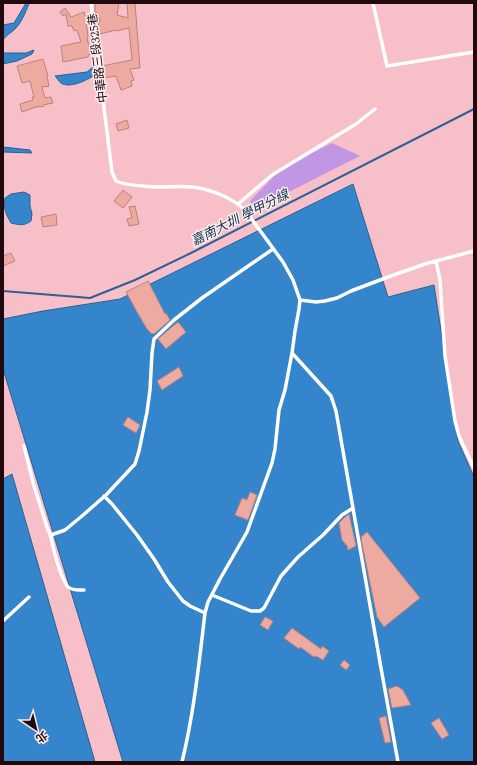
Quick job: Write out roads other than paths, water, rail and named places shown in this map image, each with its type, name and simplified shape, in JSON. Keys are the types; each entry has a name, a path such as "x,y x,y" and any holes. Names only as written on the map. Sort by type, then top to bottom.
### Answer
{"lane":[{"name":"中華路三段325巷","path":"92,3 112,172 116,181 135,186 193,187 218,194 238,204"},
{"path":"373,3 387,66 474,52"},
{"path":"182,762 193,708 205,613 208,602 247,532 272,463 279,410 285,390 300,300 293,280 283,262 245,210 238,204 272,175 356,124 375,109"},
{"path":"51,535 65,530 82,516 135,464 146,418 154,339 174,320 202,298 273,249"},
{"path":"300,300 316,302 338,298 388,276 474,251"},
{"path":"436,261 440,280 445,356 455,421 459,436 474,468"},
{"path":"292,353 331,396 336,411 380,668 398,762"},
{"path":"24,446 43,515 51,535 54,552 64,582 68,587 74,590 84,590"},
{"path":"104,496 137,534 168,582 183,601 205,613"},
{"path":"212,595 251,611 260,611 264,608 281,576 298,557 323,536 342,515 353,508"},
{"path":"3,620 29,597"}],"water":[{"path":"26,3 29,4 20,23 3,40 3,25 14,23"},
{"path":"34,50 32,54 17,61 3,64 3,53 26,53"},
{"path":"93,67 95,75 74,84 65,85 55,76 87,72"},
{"path":"3,147 30,150 32,153 3,152"},
{"path":"353,184 388,297 434,285 458,441 474,477 474,762 123,762 3,369 3,319 120,299"},
{"path":"24,192 30,195 32,214 31,221 22,225 11,223 5,211 5,198 11,194"},
{"path":"12,474 95,762 3,762 3,479"}],"waterway":[{"name":"嘉南大圳 學甲分線","path":"3,291 90,298 135,280 191,253 474,109"}]}
